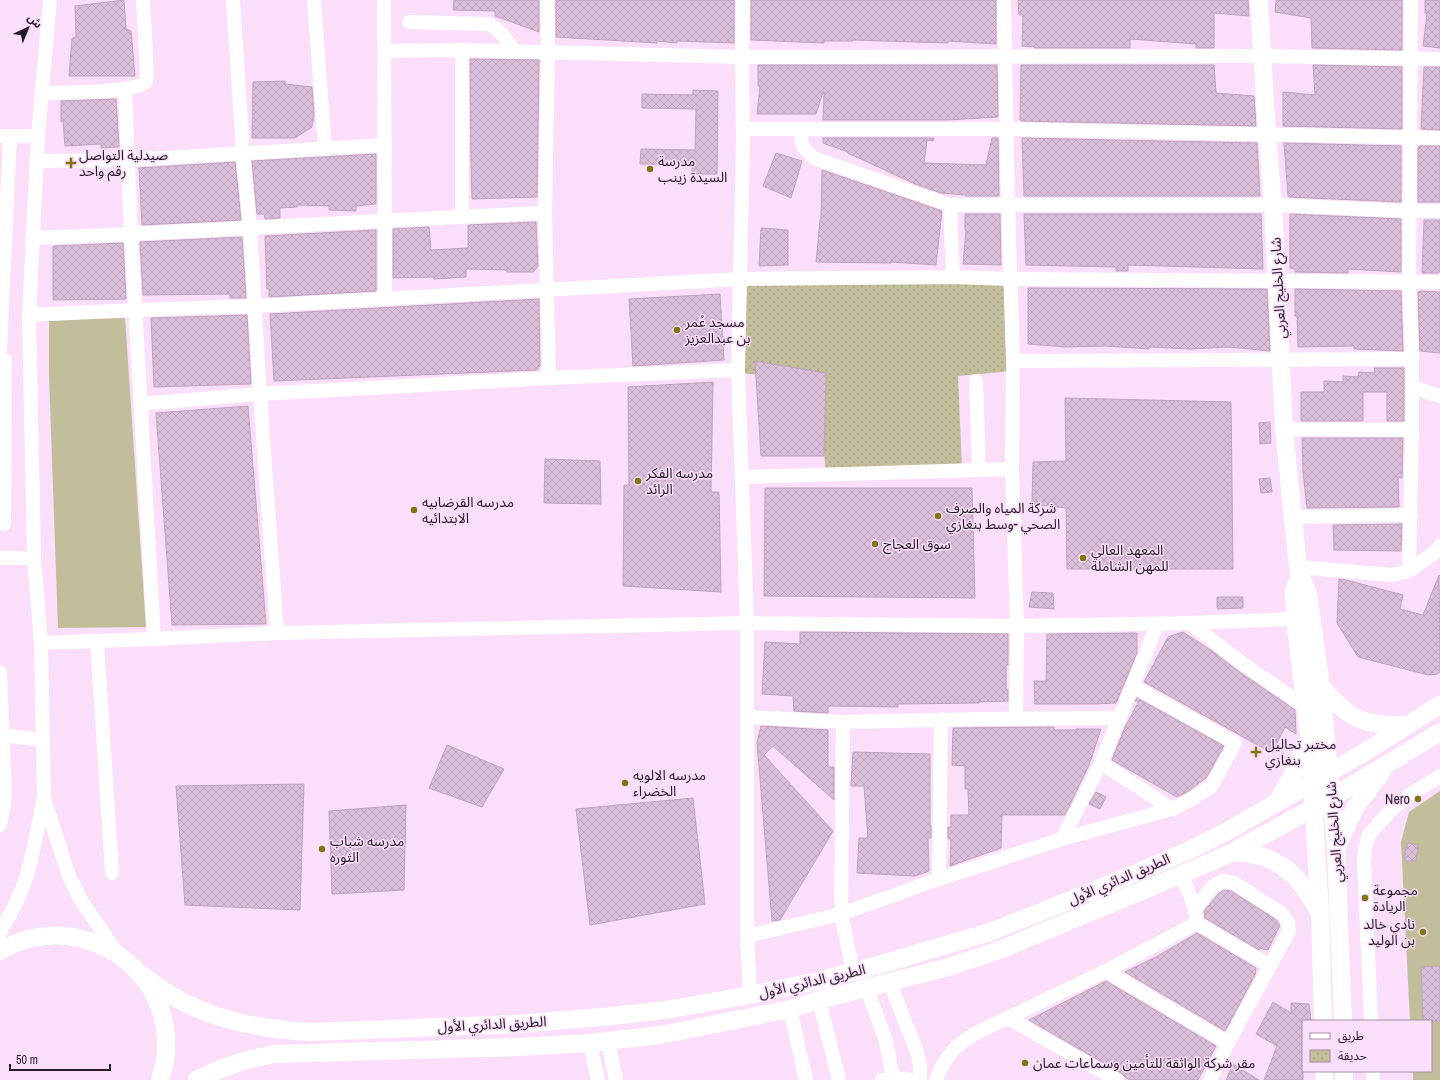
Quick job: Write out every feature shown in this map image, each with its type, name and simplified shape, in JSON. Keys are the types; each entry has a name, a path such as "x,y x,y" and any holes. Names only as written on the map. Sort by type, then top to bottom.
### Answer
{"main road":[{"name":"شارع الخليج العربي","path":"1259,0 1267,135 1273,205 1282,360 1284,429 1299,571 1308,593 1321,686 1336,848 1343,1020"},
{"name":"شارع الخليج العربي","path":"1299,571 1294,592 1295,619 1306,707 1312,783 1320,912 1323,1020"},
{"path":"1321,686 1330,698 1357,719 1374,725 1408,725"},
{"name":"الطريق الدائري الأول","path":"140,973 172,996 196,1008 224,1019 280,1030 312,1032 517,1024 584,1019 664,1010 750,995 854,972 932,950 990,932 1088,893 1190,850 1224,833 1278,800 1312,783 1440,705"},
{"name":"الطريق الدائري الأول","path":"197,1080 218,1070 243,1061 274,1054 518,1047 590,1043 660,1035 790,1009 819,1000 945,968 997,951 1182,875 1233,852 1331,798 1440,732"},
{"path":"1278,800 1292,776 1308,736"},
{"path":"1336,848 1355,808 1387,765"},
{"path":"1233,852 1264,857 1292,873 1305,888 1320,912"},
{"path":"0,951 5,947 33,937 62,935 90,940 117,953 140,973 156,997 165,1025 166,1054 160,1080"}],"street":[{"path":"0,933 17,901 27,875 44,797 41,643 34,558 29,315 36,161 50,0"},
{"path":"41,93 125,89 141,85 146,82 147,74 143,0"},
{"path":"233,0 243,154 256,306 260,394 277,633"},
{"path":"314,0 324,149"},
{"path":"384,0 384,299"},
{"path":"547,0 548,52 545,213 549,378"},
{"path":"743,0 743,129 738,370 747,623 747,936 750,995"},
{"path":"1004,0 1010,279 1014,361 1012,469 1017,626 1016,718"},
{"path":"1409,571 1412,430 1412,359 1409,282 1411,0"},
{"path":"409,22 488,24 495,27 501,33 514,51"},
{"path":"385,51 462,50 742,57 1262,56 1410,60 1440,59"},
{"path":"462,50 462,216"},
{"path":"125,89 131,235 154,639"},
{"path":"743,129 1007,129 1440,138"},
{"path":"801,129 802,144 805,151 816,159 950,205 1273,205 1440,211"},
{"path":"4,524 2,356 5,136 38,136"},
{"path":"36,161 129,160 385,145"},
{"path":"950,205 952,277"},
{"path":"32,238 131,235 385,220 545,213"},
{"path":"29,315 256,306 740,279 952,277 1010,279 1440,282"},
{"path":"2,356 29,360"},
{"path":"1014,361 1412,359"},
{"path":"141,404 260,394 549,378 738,370"},
{"path":"976,381 979,470"},
{"path":"1412,387 1440,396"},
{"path":"1284,429 1412,430"},
{"path":"742,477 1012,469"},
{"path":"1293,517 1411,516"},
{"path":"1299,571 1392,575 1409,571 1438,550 1440,546"},
{"path":"0,558 34,558"},
{"path":"41,643 277,633 747,623 1017,626 1190,623 1295,619"},
{"path":"1062,839 1101,763 1158,623"},
{"path":"1190,623 1244,664 1306,707"},
{"path":"97,641 112,873"},
{"path":"0,673 5,798 0,826"},
{"path":"747,936 841,914 939,879 1062,839 1172,808 1188,801 1211,787 1235,743 1133,686"},
{"path":"746,717 842,722 941,719 1119,718"},
{"path":"939,879 941,719"},
{"path":"842,722 841,914 854,972"},
{"path":"2,735 43,740"},
{"path":"1101,763 1172,808"},
{"path":"1371,1020 1364,862 1365,848 1369,835 1394,807 1411,794 1440,776"},
{"path":"44,797 69,876 81,900 117,953"},
{"path":"1182,875 1196,916 1270,966"},
{"path":"936,1080 940,1068 950,1053 962,1041 1106,971 1196,916 1212,887 1223,881 1234,883 1281,913 1288,922 1289,931 1228,1043 1210,1080"},
{"path":"1106,971 1228,1043"},
{"path":"890,983 917,1052 920,1066 920,1080"},
{"path":"867,989 886,1041 888,1079 904,1078 911,1080"},
{"path":"819,1000 839,1080"},
{"path":"790,1009 806,1080"},
{"path":"1008,1018 1116,1080"},
{"path":"608,1041 616,1080"},
{"path":"590,1043 598,1080"}],"green space":[{"path":"740,279 1010,279 1013,371 958,376 962,468 826,473 817,380 740,373"},
{"path":"125,318 146,627 58,628 49,375 49,319"},
{"name":"نادي خالد بن الوليد","path":"1440,791 1440,1080 1413,1080 1413,1072 1432,1072 1432,1020 1410,1020 1401,842 1409,812"}],"building":[{"path":"124,0 126,29 131,31 135,76 69,76 72,38 76,37 75,6"},
{"path":"454,0 539,0 539,32 495,16 495,11 453,10"},
{"path":"556,0 734,0 734,43 677,41 677,43 657,41 657,43 556,37"},
{"path":"751,0 996,0 996,44 948,41 948,43 853,40 824,41 824,43 751,40"},
{"path":"1018,0 1248,0 1249,16 1214,13 1214,48 1196,48 1196,44 1130,39 1130,48 1035,48 1022,46 1023,15 1019,15"},
{"path":"1276,0 1402,0 1402,50 1312,48 1311,18 1275,12"},
{"path":"1425,0 1440,0 1440,48 1423,46 1427,14 1425,13"},
{"path":"470,59 539,60 537,197 472,199"},
{"path":"758,65 997,65 998,117 947,120 823,120 824,92 816,114 757,114 760,86 758,86"},
{"path":"1021,65 1214,65 1216,93 1254,96 1256,126 1022,121 1020,120"},
{"path":"1313,65 1402,67 1402,129 1283,126 1283,92 1315,95"},
{"path":"1424,67 1440,67 1440,130 1421,129"},
{"path":"285,81 285,84 312,87 314,116 312,127 295,138 252,138 253,82"},
{"path":"693,90 718,91 717,174 692,174 692,165 640,164 641,149 695,150 696,109 642,108 642,94 693,95"},
{"path":"116,99 119,147 101,148 101,144 65,146 63,121 61,122 61,101"},
{"path":"823,138 934,138 933,141 927,140 924,163 986,165 992,138 998,138 999,196 966,196 941,193 915,184 848,152 823,143"},
{"path":"1022,138 1257,143 1260,196 1024,196"},
{"path":"1284,143 1401,146 1401,202 1289,197"},
{"path":"1440,146 1440,202 1418,202 1418,147"},
{"path":"776,153 802,161 791,198 763,186"},
{"path":"376,154 376,204 356,206 356,211 329,210 329,206 297,205 297,207 280,208 280,218 265,219 264,214 257,214 252,161"},
{"path":"235,162 241,220 142,225 139,168"},
{"path":"822,170 942,211 936,265 891,262 816,262 821,220"},
{"path":"965,214 1000,214 1001,265 963,264 966,230"},
{"path":"1024,214 1261,214 1263,269 1128,265 1128,271 1116,271 1116,267 1026,265"},
{"path":"1290,214 1401,219 1401,272 1348,269 1348,273 1295,272 1295,269 1290,268"},
{"path":"1424,220 1440,220 1440,272 1438,273 1422,273"},
{"path":"536,222 538,266 533,272 466,269 466,277 434,279 434,277 393,278 393,229 429,227 431,250 468,248 468,225"},
{"path":"761,228 788,230 788,265 759,266"},
{"path":"376,230 376,291 269,297 269,289 267,289 265,236"},
{"path":"242,237 246,298 230,298 230,294 143,295 140,242"},
{"path":"123,243 126,299 53,300 54,246"},
{"path":"1028,288 1267,289 1270,351 1229,347 1190,349 1149,347 1149,349 1105,346 1066,347 1028,344"},
{"path":"1295,289 1401,291 1403,351 1354,349 1354,346 1298,347 1297,316 1295,316"},
{"path":"1418,292 1440,292 1440,353 1420,351"},
{"name":"مسجد عُمر بن عبدالعزيز","path":"720,294 724,360 633,366 629,299"},
{"path":"539,299 540,366 537,370 274,381 270,314"},
{"path":"247,315 251,384 154,387 151,318"},
{"path":"755,361 826,373 824,456 761,456"},
{"path":"1374,368 1404,368 1404,421 1387,421 1387,392 1363,392 1363,421 1301,421 1301,392 1324,392 1324,381 1343,382 1343,376 1358,377 1359,372 1375,373"},
{"path":"713,382 711,492 719,492 721,592 623,586 624,485 629,485 628,387"},
{"path":"1065,398 1231,402 1233,569 1067,569 1066,508 1032,504 1033,462 1066,461"},
{"path":"248,406 266,624 172,625 156,413"},
{"path":"1270,422 1271,443 1260,444 1259,423"},
{"path":"1302,438 1403,438 1402,478 1398,477 1399,507 1307,508 1303,472"},
{"path":"545,459 600,461 601,504 544,503"},
{"path":"1270,478 1272,492 1261,493 1259,479"},
{"name":"سوق العجاج","path":"765,488 972,488 975,598 764,596"},
{"path":"1402,524 1401,551 1334,550 1333,525"},
{"path":"1439,575 1440,672 1437,674 1428,675 1358,657 1337,623 1339,579 1403,595 1400,609 1423,615"},
{"path":"1032,592 1053,593 1054,609 1029,607"},
{"path":"1217,597 1243,597 1243,608 1217,609"},
{"path":"800,632 1008,634 1006,689 1008,689 1008,701 979,703 898,704 898,707 828,706 828,713 794,711 793,696 762,694 765,642 800,644"},
{"path":"1183,632 1295,710 1296,734 1285,727 1272,753 1144,682 1168,637"},
{"path":"1137,633 1137,653 1116,703 1035,704 1034,681 1046,681 1047,634"},
{"path":"1137,698 1224,746 1206,778 1187,792 1177,797 1112,760 1125,727 1139,701 1135,701"},
{"path":"761,726 828,730 828,767 834,767 834,800 773,746 764,755 833,831 780,920 772,921 757,743"},
{"path":"1054,727 1054,730 1101,729 1089,765 1065,815 1002,815 1001,848 950,866 951,839 948,839 948,827 951,827 951,815 969,815 968,789 965,789 965,766 952,765 953,728"},
{"path":"447,745 504,769 482,807 429,788"},
{"path":"853,752 930,754 931,838 928,838 929,871 915,876 857,873 859,838 868,838 864,786 851,786"},
{"path":"304,784 300,910 185,905 176,786"},
{"path":"1096,792 1106,797 1100,809 1089,804"},
{"path":"693,798 705,904 590,925 576,809"},
{"path":"406,805 404,890 332,894 329,811"},
{"path":"1408,843 1418,845 1416,861 1405,861 1405,852"},
{"path":"1224,890 1231,891 1275,919 1280,925 1268,950 1260,948 1259,950 1205,918 1204,911 1218,894"},
{"path":"1197,933 1256,968 1255,975 1225,1031 1125,972 1156,957"},
{"path":"1440,966 1440,1021 1423,1020 1421,967"},
{"path":"1106,981 1216,1046 1198,1080 1129,1080 1121,1073 1029,1020"},
{"path":"1273,1002 1291,1013 1291,1003 1309,1004 1311,1020 1302,1020 1303,1080 1264,1080 1277,1046 1256,1034"},
{"path":"1233,1064 1259,1080 1226,1080"}],"place":[{"name":"صيدلية التواصل رقم واحد","path":"71,163"},
{"name":"مدرسة السيدة زينب","path":"650,169"},
{"name":"مسجد عُمر بن عبدالعزيز","path":"677,330"},
{"name":"مدرسه الفكر الرائد","path":"638,481"},
{"name":"مدرسه القرضابيه الابتدائيه","path":"414,510"},
{"name":"شركة المياه والصرف الصحي -وسط بنغازي","path":"938,516"},
{"name":"سوق العجاج","path":"875,544"},
{"name":"المعهد العالي للمهن الشاملة","path":"1083,558"},
{"name":"مختبر تحاليل بنغازي","path":"1256,752"},
{"name":"مدرسه الالويه الخضراء","path":"625,783"},
{"name":"Nero","path":"1418,799"},
{"name":"مدرسه شباب الثوره","path":"322,849"},
{"name":"مجموعة الريادة","path":"1365,898"},
{"name":"نادي خالد بن الوليد","path":"1423,932"},
{"name":"مقر شركة الواثقة للتأمين وسماعات عمان","path":"1025,1063"}]}
